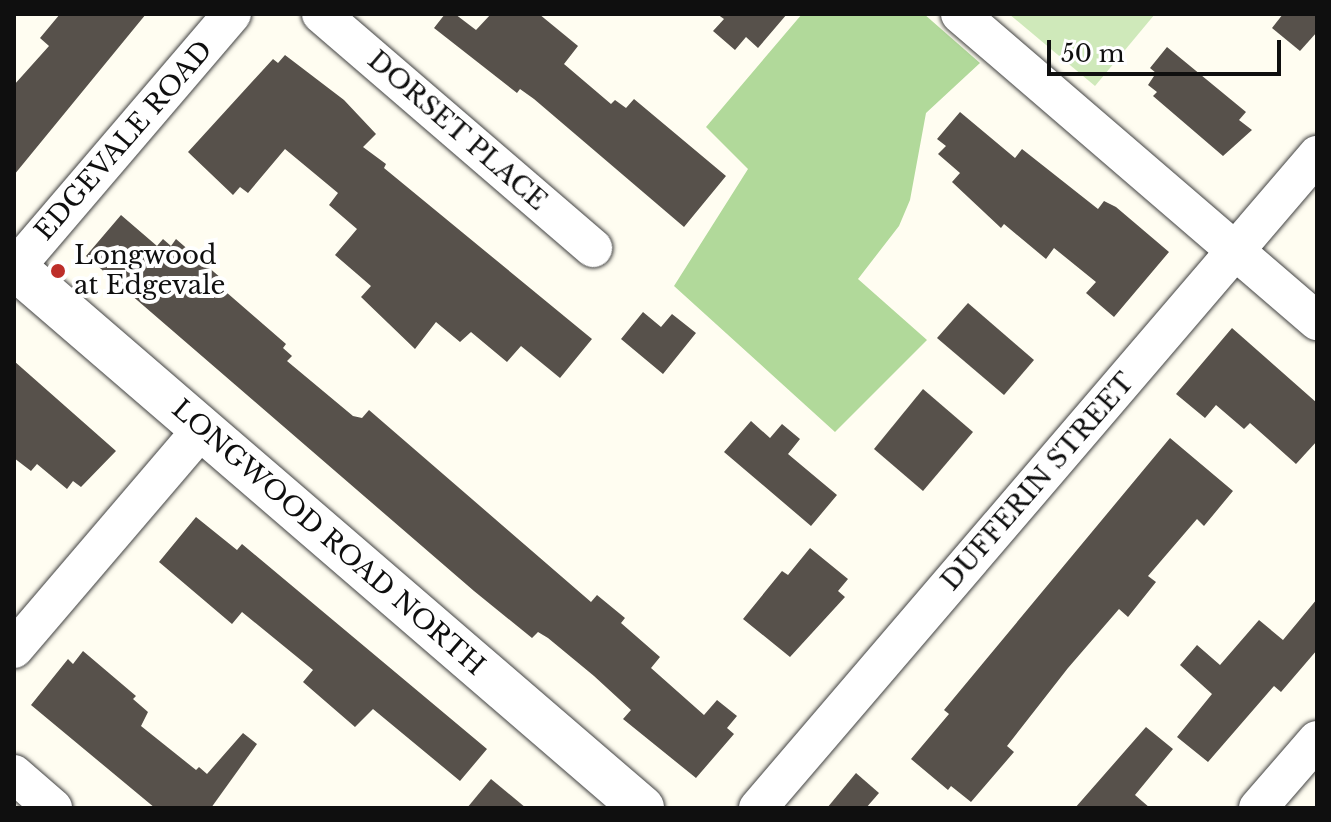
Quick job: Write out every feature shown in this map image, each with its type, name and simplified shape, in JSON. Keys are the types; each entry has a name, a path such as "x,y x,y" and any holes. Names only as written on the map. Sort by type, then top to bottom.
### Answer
{"street":[{"name":"EDGEVALE ROAD","path":"14,268 232,14"},
{"name":"DORSET PLACE","path":"321,14 593,248"},
{"path":"960,14 1317,321"},
{"name":"DUFFERIN STREET","path":"758,808 1317,155"},
{"name":"LONGWOOD ROAD NORTH","path":"14,268 642,808"},
{"path":"14,649 202,429"},
{"path":"1258,808 1317,740"},
{"path":"14,774 53,808"}],"green space":[{"path":"802,14 924,14 980,63 926,113 910,200 899,226 858,279 927,340 835,432 674,286 748,169 706,127"},
{"path":"1009,14 1155,14 1095,86"}],"building":[{"path":"60,14 146,14 14,175 14,85 49,46 40,38"},
{"path":"445,14 455,14 476,30 491,14 539,14 578,46 564,64 611,104 615,100 626,108 634,99 726,176 684,227 534,99 520,89 517,93 434,28"},
{"path":"717,14 787,14 758,48 746,37 735,50 713,31 724,19"},
{"path":"1283,14 1317,14 1317,32 1300,51 1272,28"},
{"path":"1167,47 1246,112 1239,120 1252,130 1223,156 1153,96 1157,92 1148,85 1156,73 1150,68"},
{"path":"285,55 344,100 376,134 363,147 386,164 384,168 592,339 560,378 521,346 507,362 471,332 460,342 436,322 415,349 361,297 371,286 335,255 357,229 329,205 338,193 285,149 248,193 240,187 233,195 188,152 273,59 278,63"},
{"path":"960,112 1015,158 1022,149 1098,209 1104,201 1116,207 1169,252 1114,317 1086,293 1096,282 1054,248 1046,259 1004,224 1001,228 952,182 960,173 938,154 946,146 937,139"},
{"path":"121,215 157,246 163,239 171,246 176,239 222,279 218,285 286,344 283,348 292,356 287,361 353,416 362,418 369,410 591,602 597,595 625,618 621,623 660,657 651,668 704,715 717,700 737,716 727,728 734,734 696,778 623,719 631,710 594,676 548,638 538,632 532,638 474,591 86,256"},
{"path":"968,303 1034,360 1004,395 937,338"},
{"path":"643,312 661,327 672,314 696,333 663,374 621,339"},
{"path":"1232,328 1317,403 1317,441 1296,464 1250,423 1244,429 1216,405 1205,418 1176,394"},
{"path":"14,361 116,451 81,487 73,481 67,489 37,464 31,471 14,458"},
{"path":"923,389 973,432 923,491 874,449"},
{"path":"751,421 770,438 782,424 800,439 788,454 837,495 811,526 724,452"},
{"path":"1170,438 1233,491 1204,526 1197,519 1148,576 1156,582 1128,617 1119,609 1068,668 1007,746 1014,752 971,802 951,786 948,790 911,759 949,714 944,710"},
{"path":"196,517 237,550 242,544 487,749 460,781 373,709 355,727 303,682 313,670 242,612 232,624 159,562"},
{"path":"810,548 848,579 838,591 845,597 790,657 743,619 782,571 788,575"},
{"path":"1317,599 1317,650 1281,692 1274,686 1208,762 1177,737 1212,694 1180,665 1197,645 1220,665 1259,620 1283,640"},
{"path":"83,651 136,696 133,699 148,712 141,726 196,770 199,767 207,774 243,733 257,744 211,808 155,808 31,705 68,659 73,664"},
{"path":"1146,727 1173,749 1135,795 1150,808 1075,808"},
{"path":"856,773 879,793 866,808 827,808"},
{"path":"491,779 526,808 467,808"}],"place":[{"name":"Longwood at Edgevale","path":"58,271"}]}
